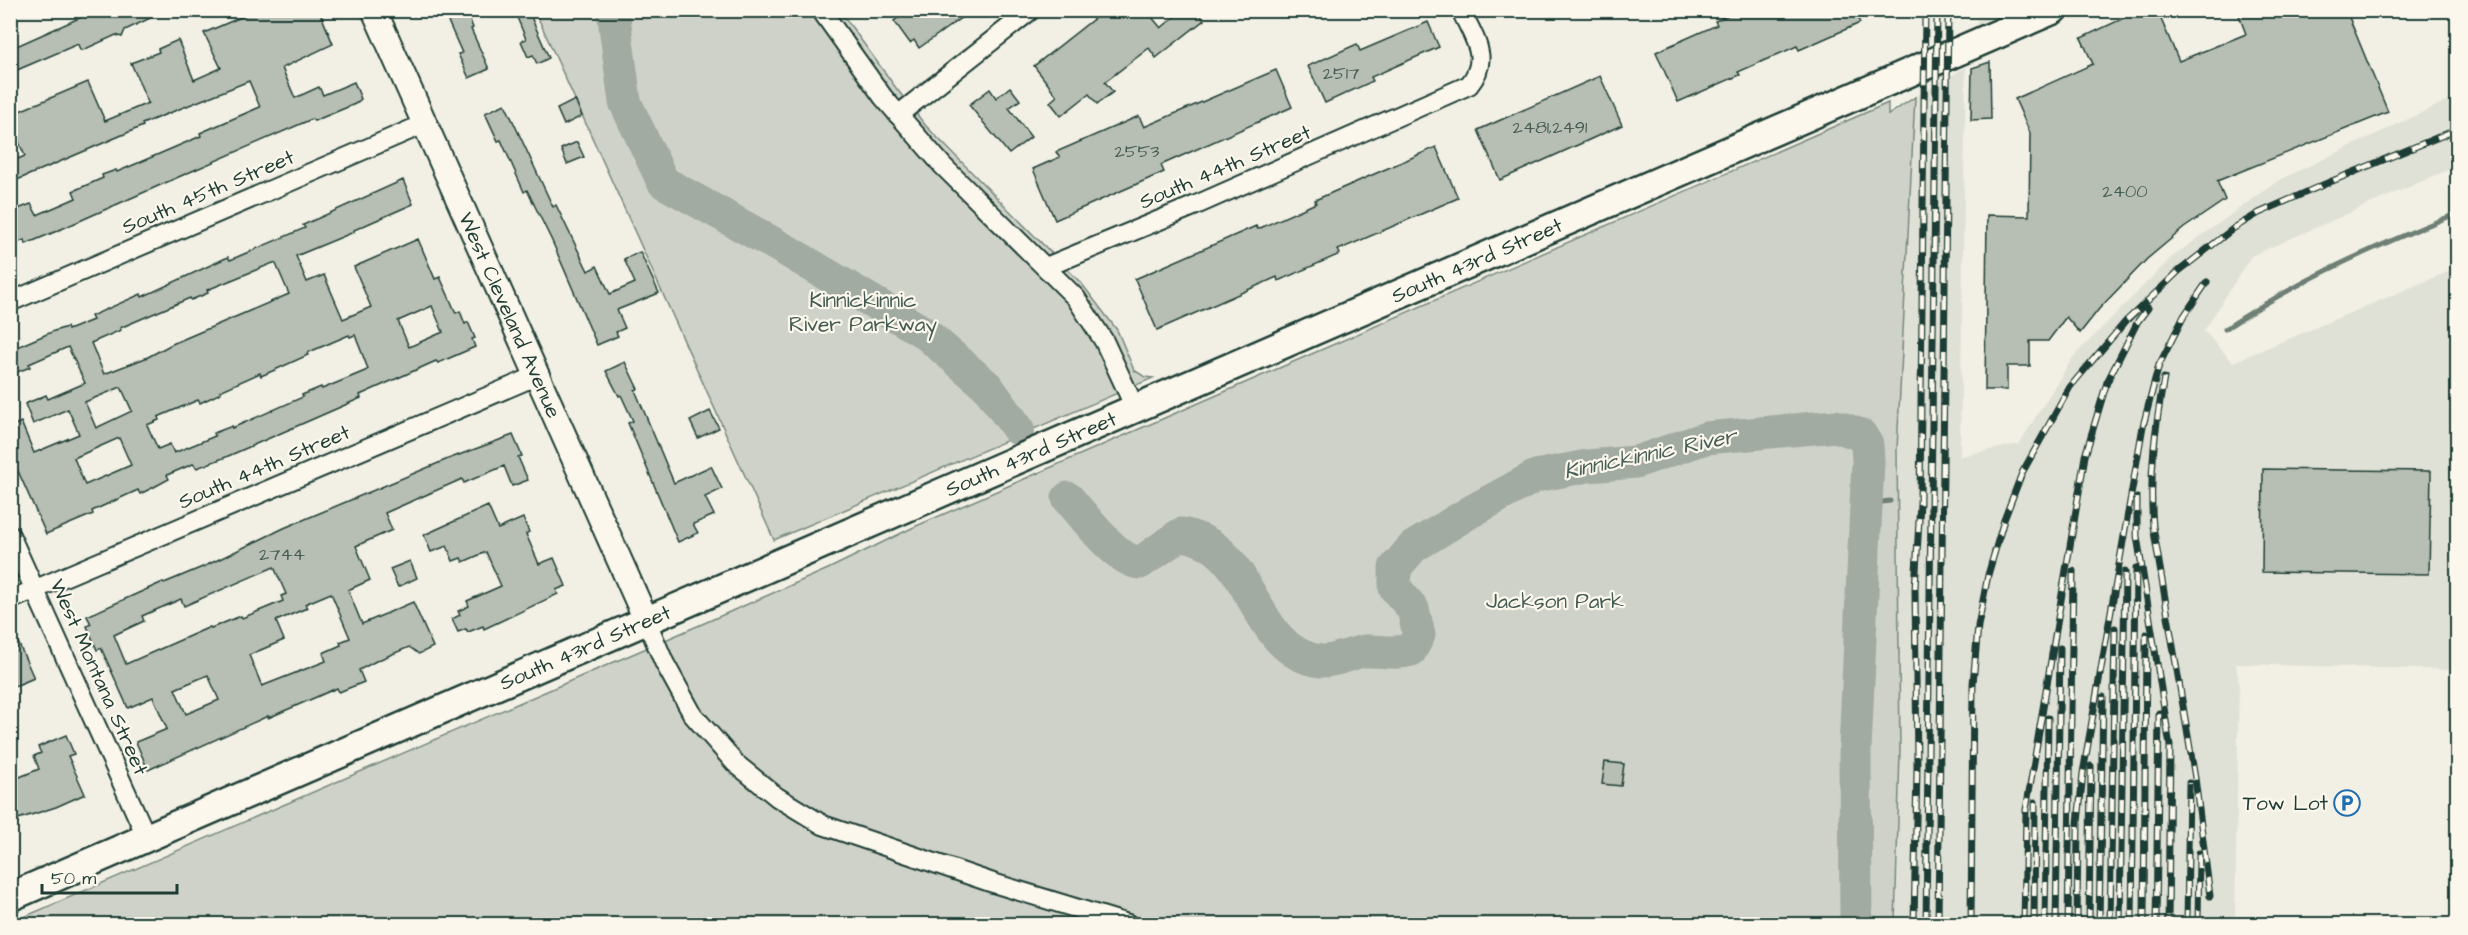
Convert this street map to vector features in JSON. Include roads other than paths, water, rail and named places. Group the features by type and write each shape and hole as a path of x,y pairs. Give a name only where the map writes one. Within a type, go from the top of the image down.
{"main road":[{"name":"South 43rd Street","path":"10,897 2053,10"}],"street":[{"name":"West Cleveland Avenue","path":"374,10 647,622"},
{"path":"821,10 898,115 943,166 1076,298 1104,341 1135,408"},
{"path":"898,115 1031,10"},
{"name":"South 44th Street","path":"1046,267 1196,205 1469,86 1479,73 1480,55 1461,10"},
{"name":"South 45th Street","path":"10,302 424,124"},
{"name":"South 44th Street","path":"10,600 536,376"},
{"name":"West Montana Street","path":"10,535 147,838"},
{"path":"647,622 664,662 693,715 735,763 777,796 823,825 993,883 1128,924"}],"waterway":[{"name":"Kinnickinnic River","path":"613,10 625,102 663,182 789,252 925,333 987,386 1018,429"},
{"path":"2225,329 2309,279 2397,238 2458,213"},
{"name":"Kinnickinnic River","path":"1068,498 1111,547 1131,560 1140,563 1181,534 1213,547 1233,567 1263,616 1287,646 1302,656 1326,661 1365,651 1411,650 1419,635 1413,609 1395,588 1395,568 1413,547 1536,476 1587,466 1636,462 1706,438 1836,426 1861,435 1867,445 1868,461 1855,750 1856,924"},
{"path":"1866,504 1890,501"}],"railway":[{"path":"1914,924 1917,767 1915,589 1920,503 1925,10"},
{"path":"1926,924 1937,10"},
{"path":"1938,924 1948,10"},
{"path":"1971,924 1973,684 1978,626 1988,575 2004,520 2022,473 2070,387 2126,321 2179,271 2234,228 2259,213 2458,129"},
{"path":"2077,924 2078,823 2083,773 2143,426 2159,365 2184,316 2207,282"},
{"path":"2024,924 2026,810 2085,456 2107,382 2138,321 2148,308"},
{"path":"2164,378 2154,452 2153,526 2195,778 2210,896"},
{"path":"2137,498 2137,536 2170,746 2168,924"},
{"path":"2132,924 2136,568"},
{"path":"2068,924 2073,571"},
{"path":"2120,924 2125,572"},
{"path":"2110,924 2115,628"},
{"path":"2144,924 2146,634"},
{"path":"2056,924 2060,648"},
{"path":"2099,924 2103,697"},
{"path":"2156,924 2159,713"},
{"path":"2045,924 2048,718"},
{"path":"2089,924 2091,766"},
{"path":"2187,924 2189,783"},
{"path":"2034,924 2035,802"},
{"path":"2198,924 2199,853"}],"place":[{"name":"Tow Lot","path":"2347,803"}],"park label":[{"name":"Kinnickinnic River Parkway","path":"863,312"},
{"name":"Jackson Park","path":"1555,601"}]}
